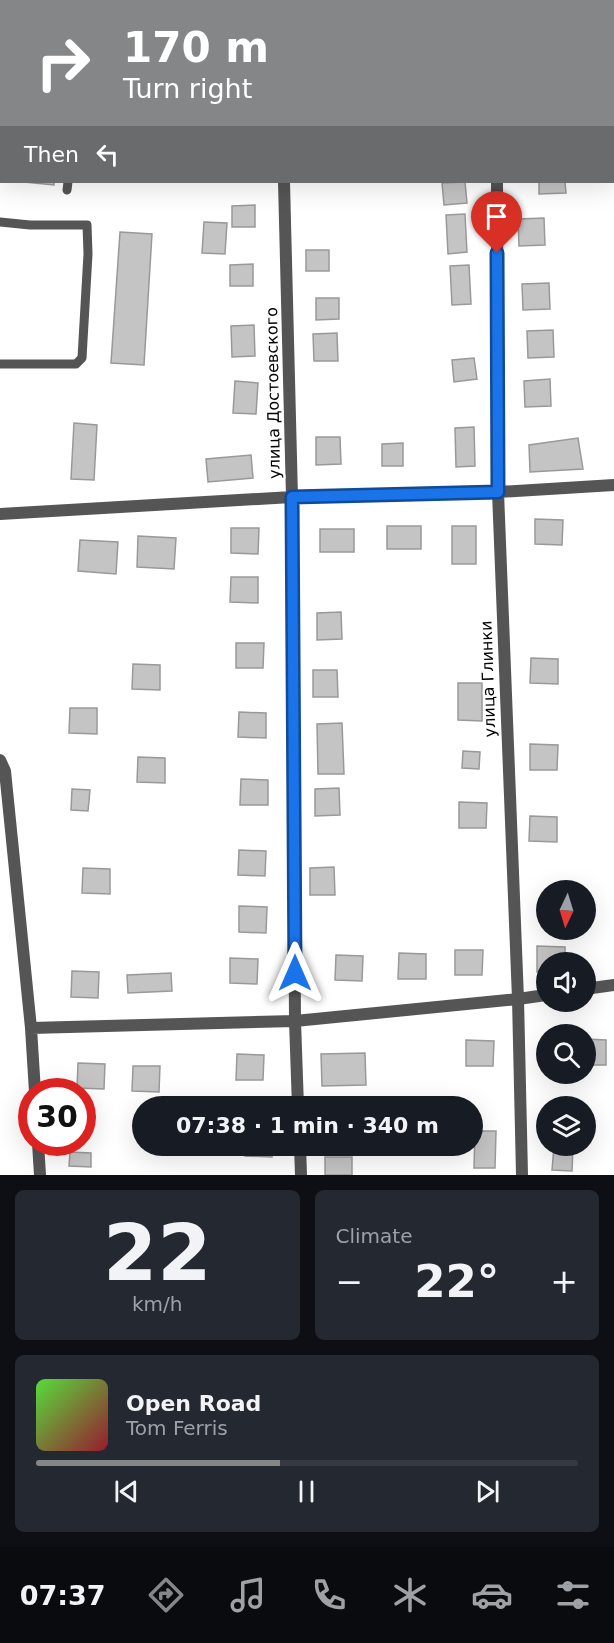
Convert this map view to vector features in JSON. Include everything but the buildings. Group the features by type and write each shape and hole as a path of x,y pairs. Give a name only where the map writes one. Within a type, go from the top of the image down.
{"street":[{"name":"улица Достоевского","path":"284,183 292,497 298,1096"},
{"name":"улица Глинки","path":"497,183 498,492 518,999 522,1175"},
{"path":"0,514 292,497 498,492 614,485"},
{"path":"0,760 5,771 34,1078"},
{"path":"596,987 614,985"},
{"path":"31,1028 296,1021 536,996"},
{"path":"39,1156 40,1175"},
{"path":"300,1156 301,1175"}],"lane":[{"path":"0,222 30,225 87,225 88,254 82,358 76,364 0,364"}],"route":[{"path":"295,973 292,497 498,492 497,253"}]}
